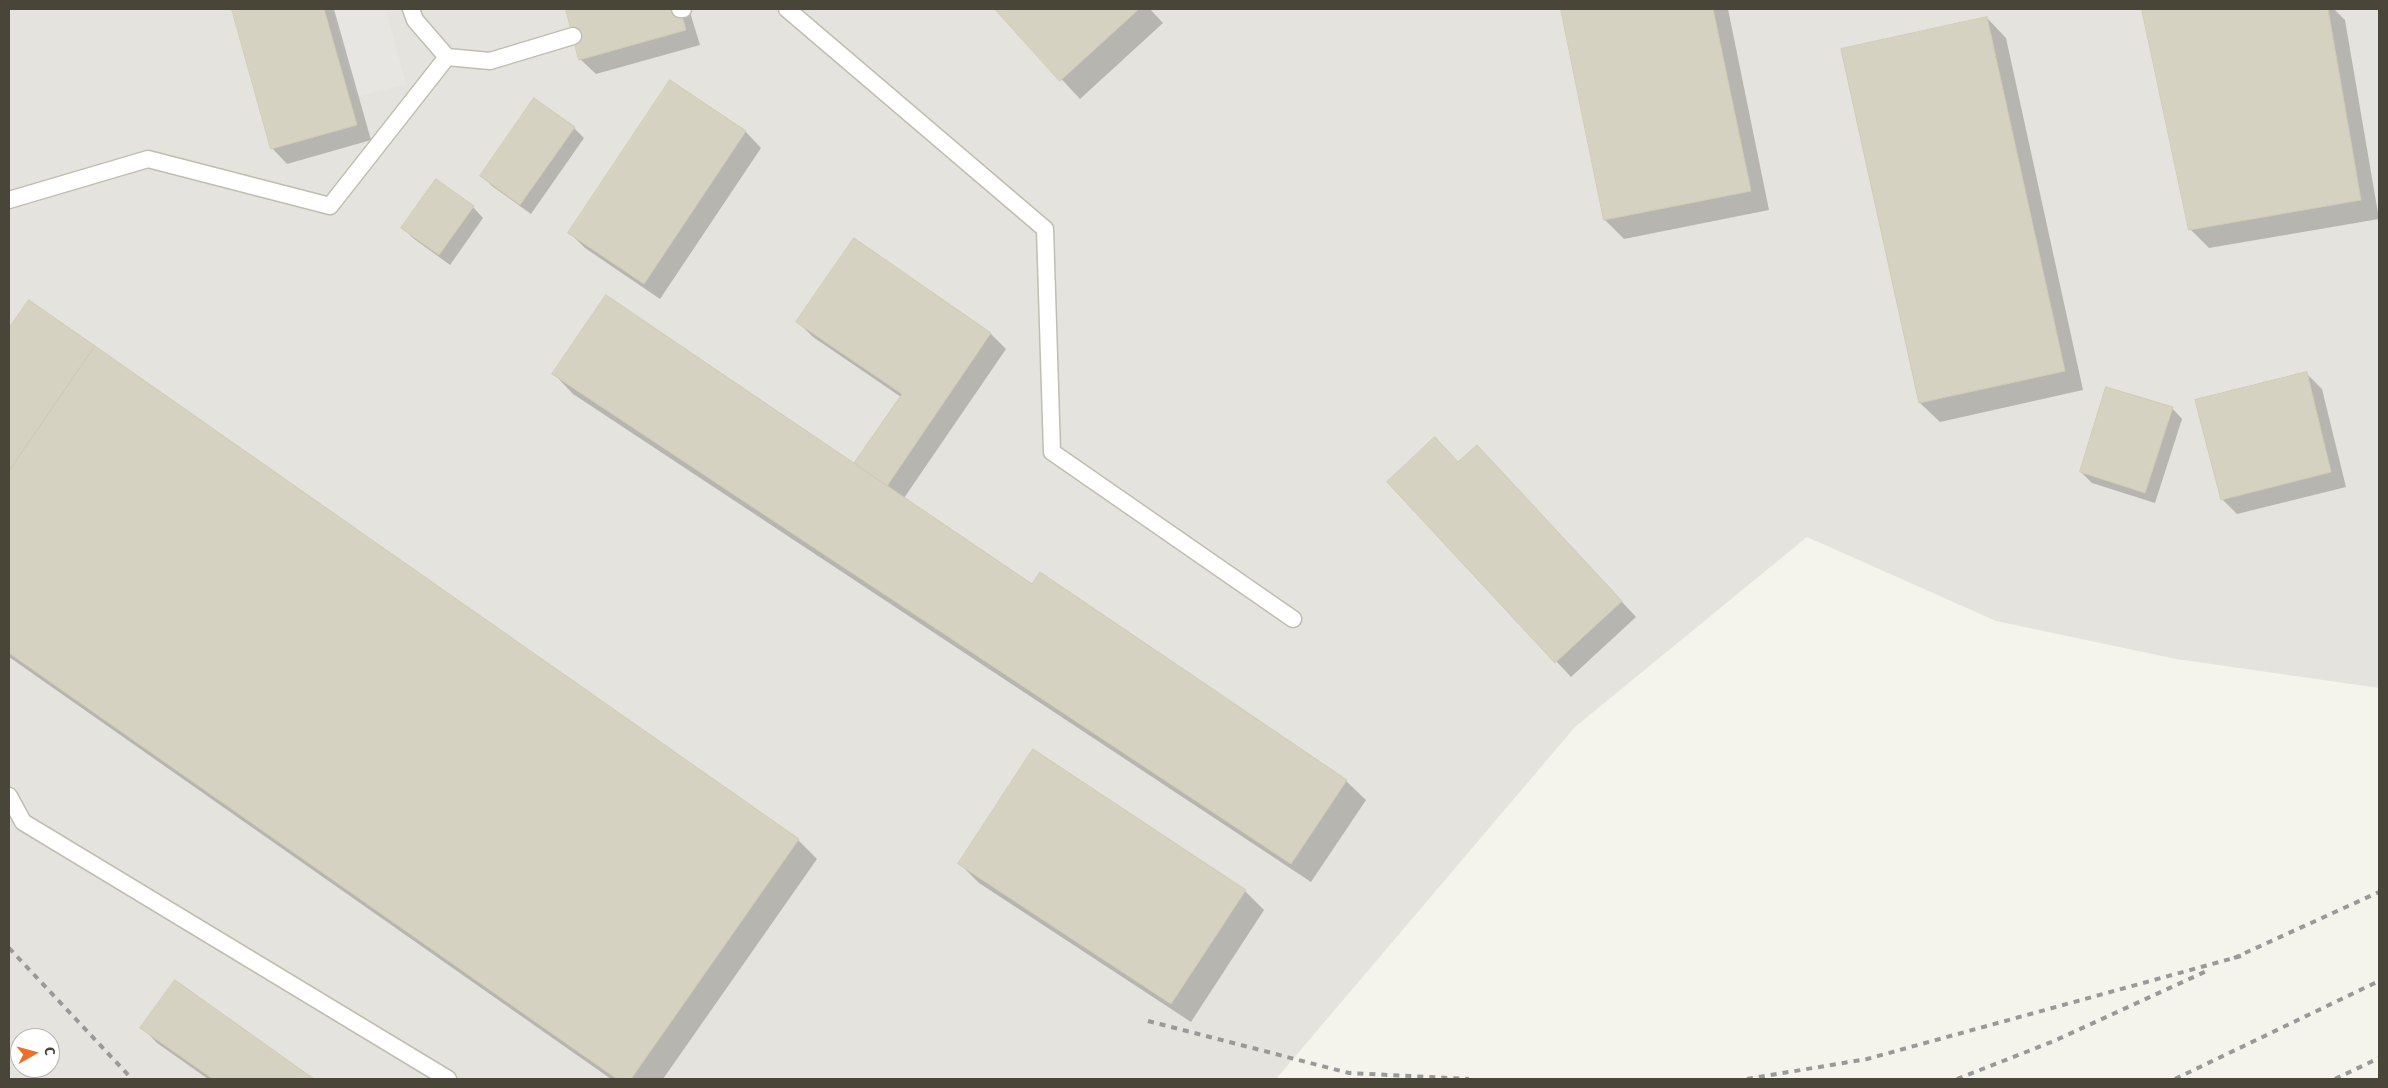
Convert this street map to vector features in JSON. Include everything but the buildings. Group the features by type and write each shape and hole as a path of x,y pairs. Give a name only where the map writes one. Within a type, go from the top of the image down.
{"lane":[{"path":"411,9 415,20 447,57 490,61 573,36"},
{"path":"787,9 1045,229 1052,452 1293,619"},
{"path":"9,200 148,160 330,206 447,57"},
{"path":"9,796 23,822 448,1079"}],"shaded area":[{"path":"9,9 2379,9 2379,688 2176,659 1996,621 1807,537 1575,727 1276,1079 9,1079"},
{"path":"332,9 386,9 406,84 356,97"}],"railway":[{"path":"2234,958 2379,892"},
{"path":"9,948 132,1079"},
{"path":"1747,1079 1867,1059 2241,956"},
{"path":"1957,1079 2054,1041 2209,970"},
{"path":"2175,1079 2379,981"},
{"path":"1148,1021 1349,1073 1469,1079"},
{"path":"2335,1079 2379,1058"}]}
